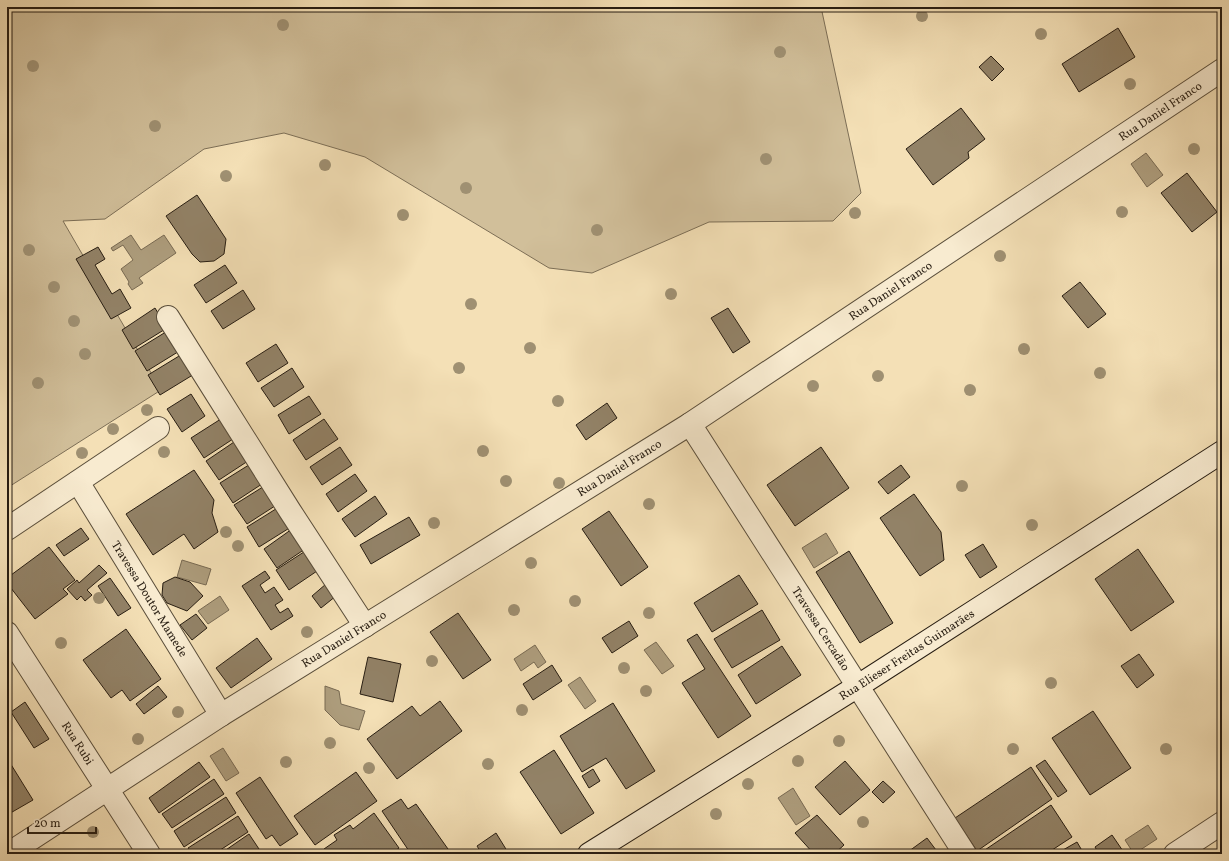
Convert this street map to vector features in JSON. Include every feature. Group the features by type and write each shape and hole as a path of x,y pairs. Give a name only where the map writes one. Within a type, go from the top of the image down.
{"street":[{"name":"Rua Daniel Franco","path":"8,854 221,716 690,424 1222,70"},
{"path":"168,317 290,511 365,626"},
{"name":"Travessa Cercadão","path":"690,424 965,854"},
{"path":"7,529 158,428"},
{"name":"Rua Elieser Freitas Guimarães","path":"589,854 858,686 1222,452"},
{"name":"Travessa Doutor Mamede","path":"78,482 221,716"},
{"name":"Rua Rubi","path":"7,633 149,854"},
{"path":"1175,854 1222,823"}],"shaded area":[{"path":"7,7 821,7 861,193 833,221 709,222 592,273 549,268 365,157 284,133 204,149 105,219 63,221 161,390 7,488"},
{"path":"1146,153 1163,175 1147,187 1131,164"},
{"path":"131,235 141,250 164,235 176,253 139,278 143,283 132,290 121,269 133,260 123,245 113,251 111,248"},
{"path":"826,533 838,553 814,568 802,548"},
{"path":"182,560 211,569 206,585 177,577"},
{"path":"220,596 229,610 208,624 198,611"},
{"path":"656,642 674,666 662,674 644,650"},
{"path":"535,645 546,662 538,668 534,662 521,671 514,659"},
{"path":"580,677 596,701 585,709 568,685"},
{"path":"325,686 339,691 341,704 365,711 359,730 340,725 325,710"},
{"path":"223,748 239,773 226,781 210,756"},
{"path":"793,788 810,816 796,825 778,798"},
{"path":"1148,825 1157,839 1134,854 1125,840"}],"building":[{"path":"1118,28 1135,57 1079,92 1062,64"},
{"path":"991,56 1004,69 992,81 979,67"},
{"path":"961,108 985,139 968,152 969,158 933,185 906,149"},
{"path":"1187,173 1217,212 1192,232 1161,193"},
{"path":"197,195 226,239 224,254 214,261 200,262 192,254 166,216"},
{"path":"98,247 105,259 95,265 112,294 120,289 131,308 111,319 76,259"},
{"path":"225,265 237,283 206,303 194,285"},
{"path":"1080,282 1106,314 1088,328 1062,296"},
{"path":"243,290 255,309 223,329 211,311"},
{"path":"155,308 167,328 133,349 122,330"},
{"path":"728,308 750,342 733,353 711,318"},
{"path":"169,330 181,350 147,371 135,351"},
{"path":"276,344 288,363 258,382 246,363"},
{"path":"184,353 196,373 160,395 148,375"},
{"path":"292,368 304,387 274,407 261,388"},
{"path":"191,394 205,416 182,432 167,409"},
{"path":"309,396 321,414 289,434 278,415"},
{"path":"607,403 617,418 586,440 576,425"},
{"path":"224,417 236,437 204,458 191,438"},
{"path":"324,419 338,439 306,460 293,440"},
{"path":"237,440 251,459 219,480 206,461"},
{"path":"340,447 352,465 322,485 310,467"},
{"path":"821,447 849,488 795,526 767,485"},
{"path":"252,463 265,482 233,503 220,483"},
{"path":"901,465 910,477 888,494 878,482"},
{"path":"194,470 214,500 212,513 218,532 194,549 184,534 153,555 126,514"},
{"path":"355,474 367,491 338,512 326,494"},
{"path":"266,485 278,504 247,524 234,505"},
{"path":"914,494 941,532 944,560 920,576 880,518"},
{"path":"375,496 387,514 355,537 342,519"},
{"path":"279,507 291,527 259,547 247,527"},
{"path":"609,511 648,567 621,586 582,529"},
{"path":"409,517 420,535 371,564 360,545"},
{"path":"81,528 89,539 64,556 56,545"},
{"path":"292,529 305,549 277,568 264,549"},
{"path":"983,544 997,567 980,578 965,555"},
{"path":"49,547 75,580 63,589 68,594 35,619 7,583 7,578"},
{"path":"1138,549 1174,602 1131,631 1095,579"},
{"path":"307,550 320,569 289,590 276,570"},
{"path":"849,551 893,623 860,643 816,572"},
{"path":"99,565 107,573 87,590 92,595 85,601 81,596 77,600 67,589 77,580 79,583"},
{"path":"265,571 270,578 260,585 265,593 274,587 283,600 275,605 280,613 288,608 293,616 271,630 242,586"},
{"path":"739,575 758,604 712,632 694,603"},
{"path":"175,577 190,582 203,596 187,611 167,603 162,595 163,583"},
{"path":"110,578 131,608 118,616 98,586"},
{"path":"326,584 336,596 321,608 312,596"},
{"path":"762,610 780,640 732,668 714,639"},
{"path":"458,613 491,660 463,679 430,632"},
{"path":"196,614 207,628 192,640 180,625"},
{"path":"629,621 638,636 612,653 602,638"},
{"path":"126,629 161,679 130,701 122,690 111,698 83,660"},
{"path":"697,634 751,716 718,738 682,683 705,669 687,640"},
{"path":"257,638 272,659 231,688 216,668"},
{"path":"782,646 801,675 756,704 738,675"},
{"path":"1139,654 1154,675 1137,688 1121,666"},
{"path":"368,657 401,664 393,702 360,694"},
{"path":"552,665 562,681 533,700 523,684"},
{"path":"158,686 167,697 144,714 136,704"},
{"path":"440,701 462,731 397,779 367,739 412,706 420,716"},
{"path":"25,702 49,739 34,748 11,712"},
{"path":"613,703 655,771 626,789 606,758 582,772 560,736"},
{"path":"1093,711 1131,768 1090,795 1052,738"},
{"path":"554,750 594,813 561,834 520,772"},
{"path":"7,758 33,800 7,815"},
{"path":"1045,760 1067,791 1058,797 1036,766"},
{"path":"845,761 870,790 840,815 815,787"},
{"path":"199,762 210,777 159,813 149,798"},
{"path":"1031,767 1052,799 977,851 955,818"},
{"path":"593,769 600,781 589,788 582,776"},
{"path":"356,772 377,801 315,845 294,816"},
{"path":"260,777 298,834 280,846 272,835 266,839 236,793"},
{"path":"214,779 224,794 172,828 162,814"},
{"path":"883,781 895,792 883,803 872,792"},
{"path":"226,797 236,813 184,847 174,831"},
{"path":"401,799 408,809 416,804 448,849 440,854 411,854 382,811"},
{"path":"1051,805 1072,837 1046,854 979,854"},
{"path":"374,813 399,848 391,854 327,854 324,849 337,840 334,835 350,825 353,829"},
{"path":"817,815 844,845 834,854 814,854 795,833"},
{"path":"238,816 248,832 214,854 192,854 188,848"},
{"path":"496,833 509,854 482,854 477,846"},
{"path":"249,834 259,849 252,854 220,854"},
{"path":"1112,835 1125,854 1099,854 1095,847"},
{"path":"927,838 939,854 905,854"},
{"path":"1077,842 1084,854 1056,854"}]}
